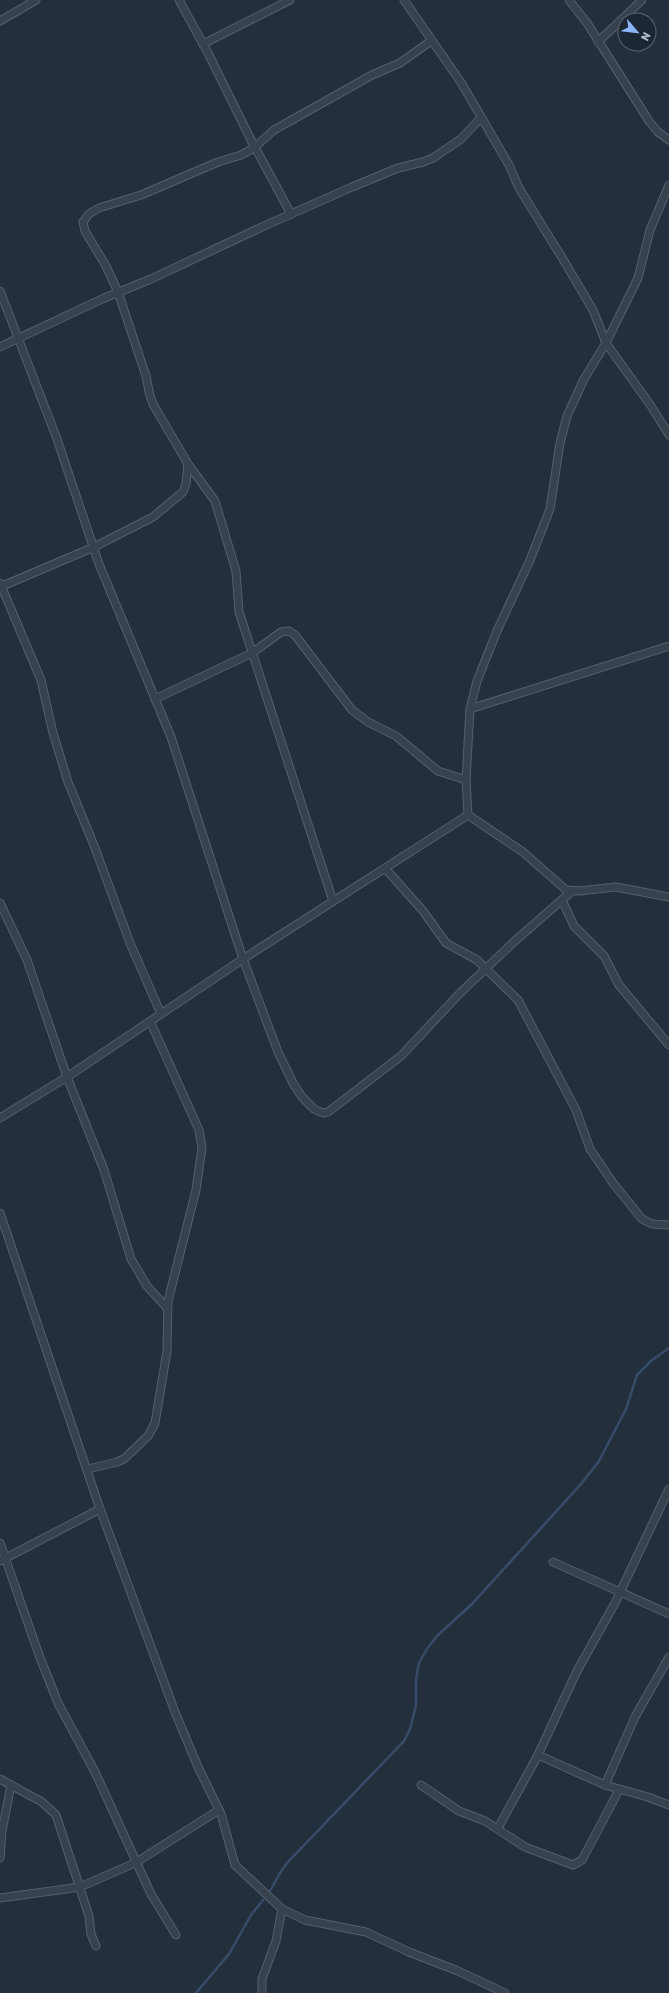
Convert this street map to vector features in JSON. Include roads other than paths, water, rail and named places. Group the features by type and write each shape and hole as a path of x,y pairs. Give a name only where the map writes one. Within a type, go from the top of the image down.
{"street":[{"path":"0,21 36,0"},
{"path":"179,0 203,44 254,148 291,214"},
{"path":"203,44 290,0"},
{"path":"404,0 462,84 509,165 519,188 593,310 606,343 651,406 669,435"},
{"path":"570,0 649,121 658,132 669,140"},
{"path":"598,42 642,0"},
{"path":"333,901 239,612 236,571 215,501 188,464 150,396 146,376 118,292 106,266 84,231 83,222 86,217 99,208 141,195 204,170 218,162 234,159 254,148 274,130 372,75 400,63 431,41"},
{"path":"0,348 118,292 291,214 398,168 433,158 461,139 481,118"},
{"path":"468,815 466,780 470,709 477,681 494,637 544,528 550,509 560,443 567,416 584,379 606,343 638,278 650,230 669,185"},
{"path":"0,291 57,439 113,600 179,760 243,959 278,1052 293,1083 300,1094 314,1109 323,1113 336,1108 401,1056 460,993 572,891"},
{"path":"162,1014 130,943 95,848 68,782 53,733 42,680 0,585 94,547 149,520 179,496 185,488 188,464"},
{"path":"155,699 252,653 281,632 286,631 292,633 352,710 360,717 396,736 438,771 466,780"},
{"path":"470,709 669,646"},
{"path":"0,1118 67,1077 243,959 468,815"},
{"path":"468,815 523,852 566,890 572,891 616,887 669,897"},
{"path":"385,868 423,911 446,943 454,949 474,957 518,1000 576,1110 586,1143 612,1183 642,1219 652,1224 669,1225"},
{"path":"562,900 574,926 604,956 619,985 669,1045"},
{"path":"0,903 27,960 67,1077 104,1170 131,1260 147,1286 167,1308"},
{"path":"88,1469 121,1461 145,1439 152,1430 158,1413 169,1329 167,1308 193,1204 202,1142 199,1130 150,1021"},
{"path":"0,1213 88,1469 100,1509 178,1718 198,1767 219,1810 235,1865 282,1909 305,1920 366,1932 409,1952 458,1971 505,1993"},
{"path":"498,1828 538,1755 576,1671 620,1593 669,1489"},
{"path":"3,1560 100,1509"},
{"path":"0,1543 3,1560 58,1703 105,1792 151,1894 176,1935"},
{"path":"553,1562 669,1614"},
{"path":"605,1784 635,1717 669,1657"},
{"path":"538,1755 619,1790 648,1797 669,1805"},
{"path":"0,1779 42,1802 52,1810 59,1823 80,1887 90,1920 92,1938 96,1946"},
{"path":"0,1858 2,1831 12,1785"},
{"path":"421,1785 459,1811 486,1821 498,1828 518,1844 573,1865 576,1865 582,1860 619,1790"},
{"path":"0,1898 80,1887 136,1863 219,1810"},
{"path":"262,1993 262,1979 276,1941 282,1909"}],"waterway":[{"path":"270,1891 287,1863 404,1741 410,1729 416,1705 416,1679 419,1663 427,1649 437,1636 472,1604 581,1484 599,1461 626,1409 637,1375 651,1361 669,1348"},
{"path":"196,1993 229,1954 251,1915 263,1900"}]}
